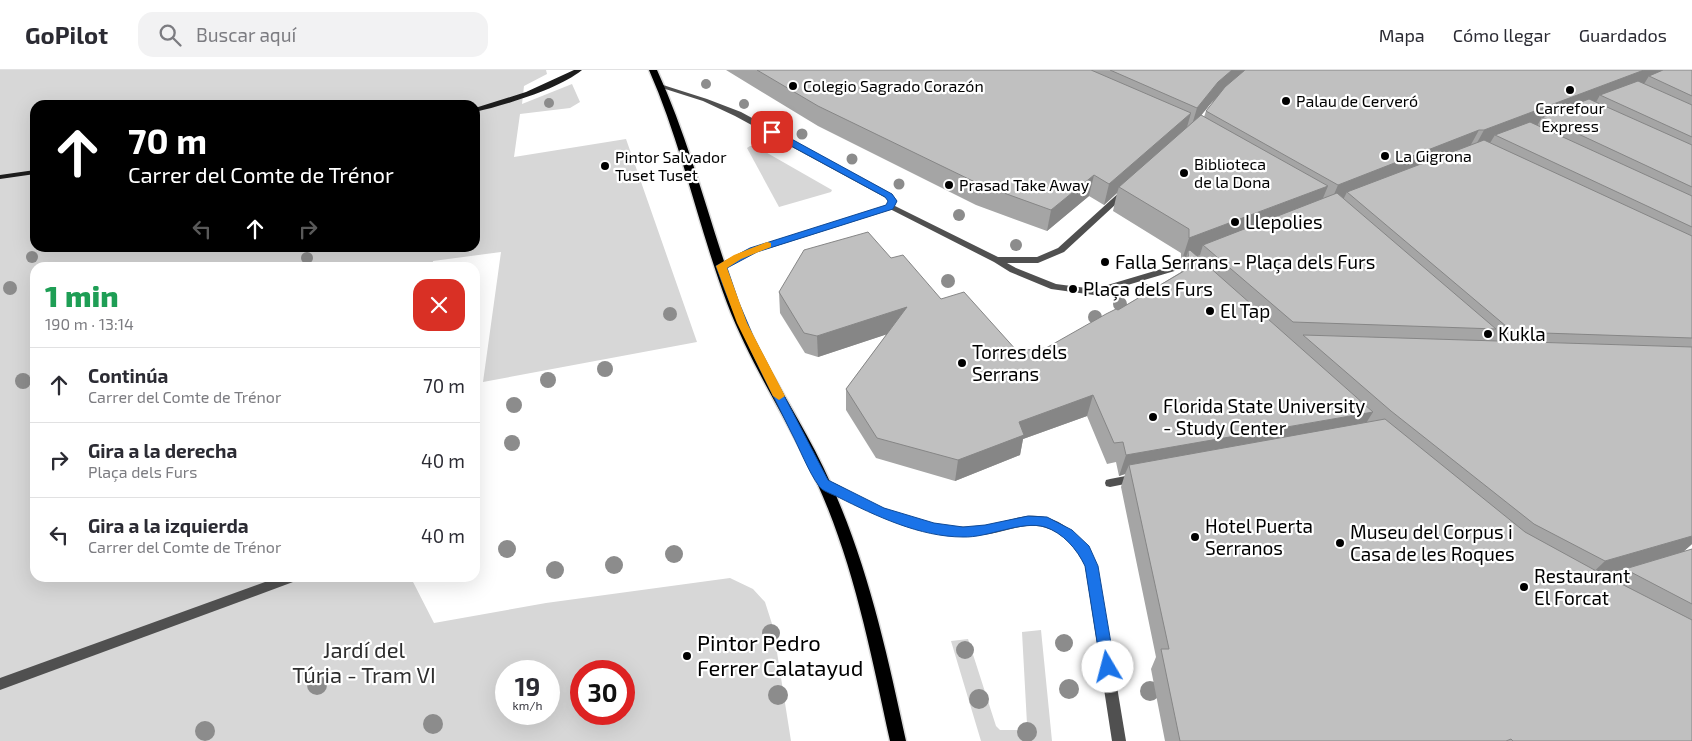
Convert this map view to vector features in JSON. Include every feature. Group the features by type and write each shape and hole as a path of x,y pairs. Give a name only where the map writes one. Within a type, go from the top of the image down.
{"main road":[{"path":"480,109 523,96 580,70"},
{"path":"654,70 668,103 721,266 742,323 824,484 849,548 871,618 898,741"},
{"path":"0,177 30,173"}],"street":[{"path":"661,86 705,100 738,114 888,196 893,201 890,207"},
{"path":"997,260 1038,260 1061,250 1136,183"},
{"path":"721,266 754,250 890,207 997,260 1013,270 1054,288 1094,292 1189,269 1208,257"},
{"path":"1110,483 1148,476"},
{"path":"824,484 881,512 934,528 963,532 992,529 1028,521 1047,522 1068,533 1084,550 1091,566 1119,741"},
{"path":"0,684 278,582"}],"green space":[{"name":"Jardí del Túria - Tram VI","path":"0,70 546,70 547,74 524,86 522,104 572,84 580,102 570,108 520,114 514,157 626,139 697,342 483,382 501,252 433,262 30,262 30,582 413,582 434,623 546,603 730,578 753,589 765,602 773,627 791,741 0,741"},
{"path":"755,146 832,190 831,192 779,207 747,148"},
{"path":"1041,630 1052,741 981,741 951,641 968,639 996,726 1000,730 1021,730 1027,724 1022,632"}],"building":[{"path":"757,70 1091,70 1191,113 1109,184 1094,175 1051,210 979,184 818,106"},
{"path":"1110,70 1232,70 1218,82 1197,108"},
{"path":"1245,70 1644,70 1484,130 1479,130 1338,185 1206,111 1225,87"},
{"path":"1663,70 1692,70 1692,96 1649,76"},
{"path":"1638,81 1692,105 1692,137 1600,95"},
{"path":"1589,99 1692,145 1692,187 1542,117"},
{"path":"1201,115 1328,186 1189,238 1189,229 1119,187"},
{"path":"1530,122 1692,196 1692,227 1495,135"},
{"path":"1484,140 1692,236 1692,338 1513,332 1347,192"},
{"path":"1337,193 1496,329 1293,322 1203,245"},
{"path":"868,232 891,258 903,255 941,299 964,292 1017,351 1046,348 1106,314 1116,309 1118,310 1189,268 1188,251 1190,250 1373,412 1126,455 1123,442 1114,443 1093,395 1019,422 1024,435 958,460 877,438 846,389 907,307 817,336 804,333 779,292 804,250"},
{"path":"1303,335 1692,347 1692,536 1605,561 1534,524 1391,411"},
{"path":"1385,419 1525,532 1692,620 1692,741 1513,741 1511,739 1506,741 1180,741 1161,649 1169,649 1129,465"},
{"path":"1692,549 1692,604 1625,569"}],"slow traffic":[{"path":"767,245 721,266 754,350 779,396"}],"place":[{"name":"Colegio Sagrado Corazón","path":"793,86"},
{"name":"Carrefour Express","path":"1570,90"},
{"name":"Palau de Cerveró","path":"1286,101"},
{"name":"La Gigrona","path":"1385,156"},
{"name":"Pintor Salvador Tuset Tuset","path":"605,166"},
{"name":"Biblioteca de la Dona","path":"1184,173"},
{"name":"Prasad Take Away","path":"949,185"},
{"name":"Llepolies","path":"1235,222"},
{"name":"Falla Serrans - Plaça dels Furs","path":"1105,262"},
{"name":"Plaça dels Furs","path":"1073,289"},
{"name":"El Tap","path":"1210,311"},
{"name":"Kukla","path":"1488,334"},
{"name":"Torres dels Serrans","path":"962,363"},
{"name":"Florida State University - Study Center","path":"1153,417"},
{"name":"Hotel Puerta Serranos","path":"1195,537"},
{"name":"Museu del Corpus i Casa de les Roques","path":"1340,543"},
{"name":"Restaurant El Forcat","path":"1524,587"},
{"name":"Pintor Pedro Ferrer Calatayud","path":"687,656"}],"route":[{"path":"772,132 888,196 893,201 890,207 754,250 721,266 754,350 824,484 881,512 934,528 963,532 985,530 1028,521 1047,522 1068,533 1084,550 1091,566 1108,667"}]}
